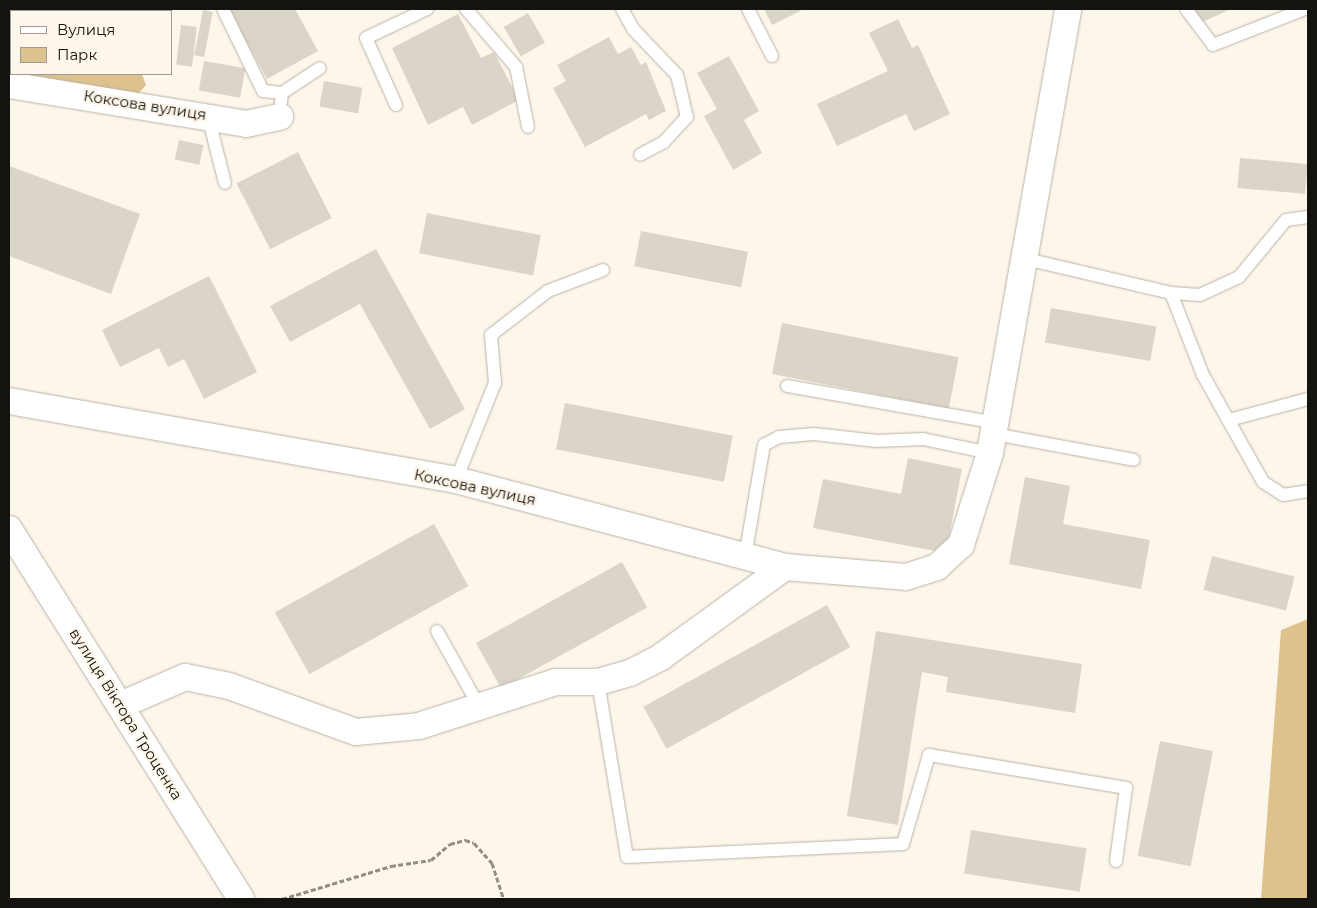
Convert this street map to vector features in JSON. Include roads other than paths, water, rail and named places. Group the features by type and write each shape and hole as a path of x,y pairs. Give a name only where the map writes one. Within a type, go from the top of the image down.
{"street":[{"path":"993,437 1026,259 1068,9"},
{"name":"Коксова вулиця","path":"9,85 207,114 246,124 281,105"},
{"name":"Коксова вулиця","path":"9,401 456,480 786,567 906,577 937,567 960,545 993,437"},
{"name":"вулиця Віктора Троценка","path":"9,529 241,899"},
{"path":"121,705 185,677 229,686 356,732 419,726 480,708 556,682 598,682 630,673 661,657 786,567"}],"lane":[{"path":"223,9 263,91 281,105 320,68"},
{"path":"396,104 366,38 427,9"},
{"path":"466,9 516,67 528,127"},
{"path":"622,9 633,29 677,75 688,117 664,142 640,155"},
{"path":"748,9 772,56"},
{"path":"1186,9 1213,46 1305,9"},
{"path":"207,114 224,183"},
{"path":"1026,259 1171,293 1200,295 1239,277 1286,220 1308,217"},
{"path":"456,480 495,383 491,334 548,291 603,270"},
{"path":"1171,293 1203,375 1263,482 1283,495 1308,491"},
{"path":"787,386 993,437 1134,460"},
{"path":"1229,420 1308,399"},
{"path":"745,557 764,446 779,437 814,434 876,440 993,437"},
{"path":"437,631 480,708"},
{"path":"598,682 627,857 903,844 929,755 1126,788 1116,861"}]}
